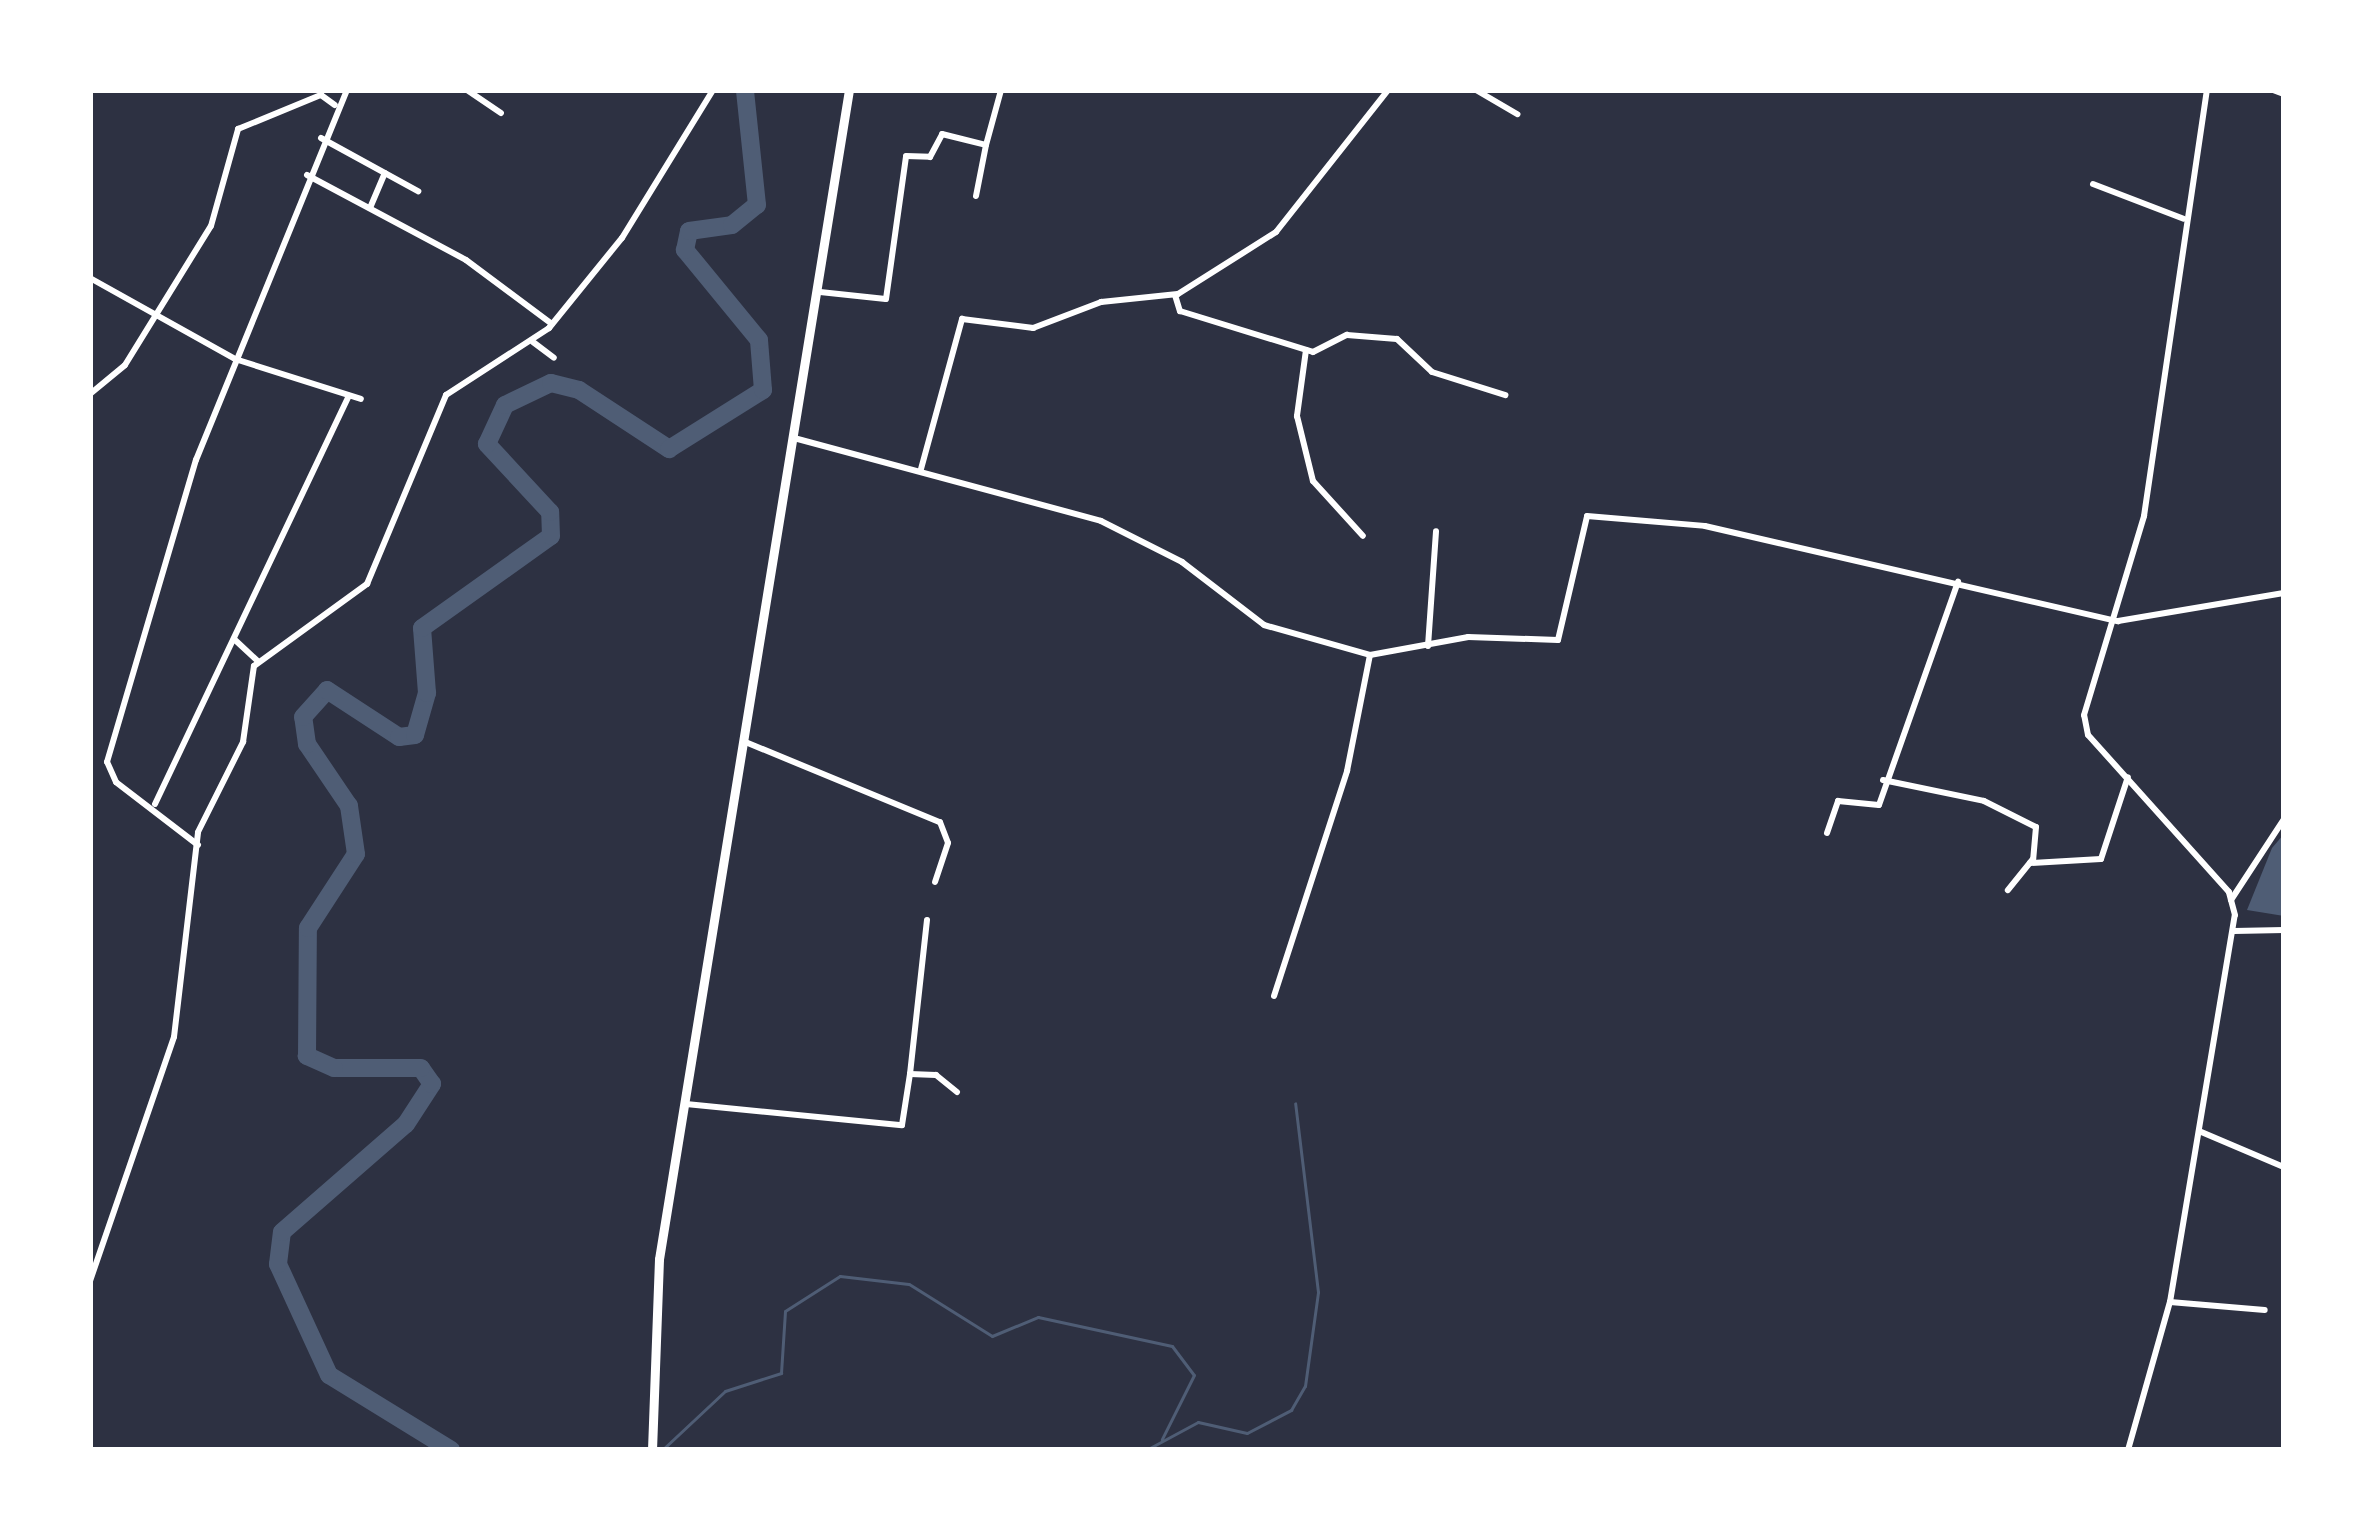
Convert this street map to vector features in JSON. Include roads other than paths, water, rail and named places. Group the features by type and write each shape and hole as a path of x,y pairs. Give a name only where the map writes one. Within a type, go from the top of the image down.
{"highway":[{"path":"652,1450 648,1364 849,90"}],"street":[{"path":"195,842 155,804 116,782 107,762 235,359 321,138 347,90"},
{"path":"467,90 501,113"},
{"path":"90,1281 174,1037 195,842 243,742 256,659 368,584 434,447 443,399 468,372 532,341 552,324 622,238 713,90"},
{"path":"976,196 1001,90"},
{"path":"921,469 962,319 1034,328 1101,302 1174,296 1276,232 1388,90"},
{"path":"1476,90 1517,114"},
{"path":"2128,1450 2170,1302 2234,931 2231,900 2084,723 2118,621 2162,419 2184,219 2207,90"},
{"path":"2273,90 2284,94"},
{"path":"90,394 120,372 218,212 238,130 325,96 335,105"},
{"path":"820,292 885,301 907,154 931,156 942,134 986,145"},
{"path":"321,138 418,191"},
{"path":"370,208 385,173"},
{"path":"307,176 370,208 552,324"},
{"path":"2093,184 2184,219"},
{"path":"90,278 161,310 235,359 361,399"},
{"path":"1174,296 1180,311 1306,350 1347,335 1397,339 1432,372 1505,395"},
{"path":"532,341 554,358"},
{"path":"1306,350 1298,416 1313,481 1363,536"},
{"path":"155,804 350,396"},
{"path":"794,437 1101,521 1182,562 1264,625 1370,655 1564,636 1587,516 1687,523 2118,621 2284,592"},
{"path":"1428,646 1436,531"},
{"path":"1827,833 1835,803 1877,807 1958,582"},
{"path":"233,638 256,659"},
{"path":"1274,997 1342,792 1370,655"},
{"path":"743,741 916,811 946,828 935,882"},
{"path":"2030,863 2101,860 2128,777"},
{"path":"1883,780 2032,824 2030,863 2008,890"},
{"path":"2231,900 2284,819"},
{"path":"686,1104 902,1125 927,920"},
{"path":"2234,931 2284,929"},
{"path":"910,1074 937,1075 957,1092"},
{"path":"2199,1131 2284,1167"},
{"path":"2170,1302 2266,1310"}],"water":[{"path":"2284,834 2284,916 2247,910 2272,848"}],"waterway":[{"path":"451,1450 329,1375 278,1264 282,1232 406,1124 432,1084 421,1068 334,1068 307,1056 308,928 356,854 349,806 307,744 303,717 327,690 399,737 415,735 427,693 422,628 551,536 550,512 487,444 505,405 551,383 579,390 669,449 763,390 759,340 685,250 689,231 732,225 757,205 745,90"},
{"path":"1146,1450 1198,1422 1247,1433 1291,1410 1305,1386 1318,1292 1295,1103"},
{"path":"662,1450 725,1391 781,1373 785,1311 840,1276 909,1284 992,1336 1038,1317 1172,1346 1194,1375 1162,1439"},
{"path":"493,1450 521,1450"}]}
